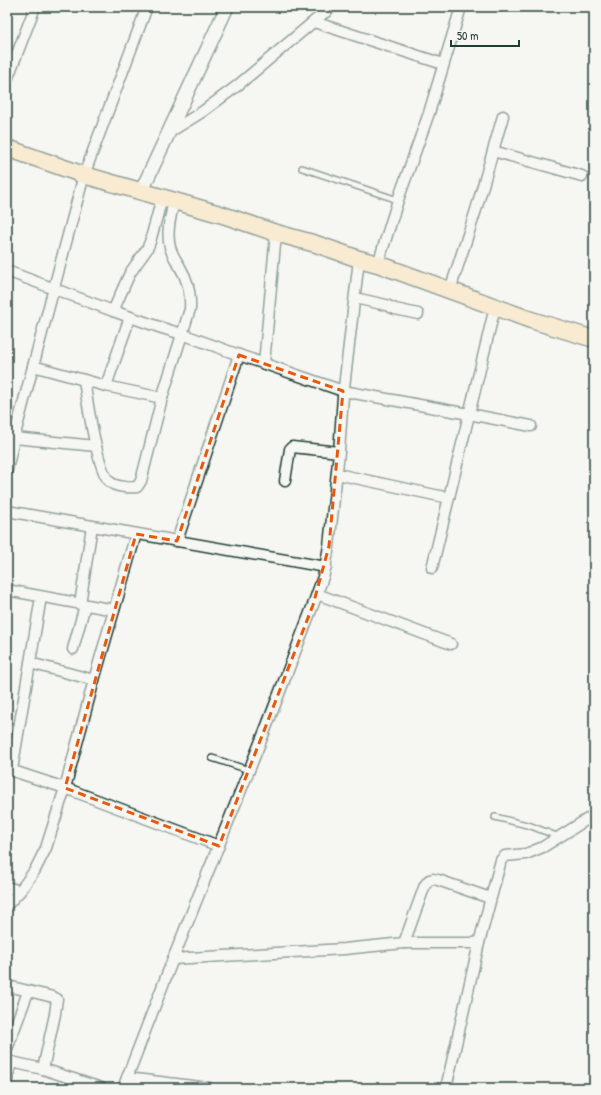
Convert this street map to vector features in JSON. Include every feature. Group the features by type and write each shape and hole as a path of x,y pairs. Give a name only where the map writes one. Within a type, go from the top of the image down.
{"main road":[{"path":"7,148 84,175 223,215 378,264 538,322 594,338"}],"street":[{"path":"7,80 35,7"},
{"path":"7,470 14,438 84,175 147,7"},
{"path":"141,192 227,7"},
{"path":"315,7 328,9"},
{"path":"378,264 398,200 429,113 461,7"},
{"path":"168,134 202,112 237,86 328,9"},
{"path":"314,22 443,64"},
{"path":"450,290 466,242 503,116"},
{"path":"493,151 582,176"},
{"path":"113,311 130,274 147,249 168,199"},
{"path":"84,380 96,446 102,469 109,481 117,486 137,487 141,481 162,398 190,308 189,286 186,276 170,247 168,199"},
{"path":"264,364 276,233"},
{"path":"123,1088 249,770 326,567 337,474 343,391 359,259"},
{"path":"7,271 113,311 343,391 531,426"},
{"path":"355,298 418,314"},
{"path":"432,568 495,307"},
{"path":"106,386 130,317"},
{"path":"177,541 239,355"},
{"path":"33,366 106,386 162,398"},
{"path":"14,438 96,446"},
{"path":"284,481 290,449 292,447 339,452"},
{"path":"337,474 449,498"},
{"path":"7,511 326,567"},
{"path":"73,649 82,604 92,526"},
{"path":"7,913 9,903 20,891 35,870 46,848 65,788 136,534"},
{"path":"7,590 114,610"},
{"path":"317,594 451,644"},
{"path":"40,597 30,663 9,769 65,788 219,846"},
{"path":"30,663 94,680"},
{"path":"446,1088 490,898 498,866 502,858 508,855 533,852 594,815"},
{"path":"404,943 425,885 429,880 438,880 490,898"},
{"path":"7,886 20,891"},
{"path":"173,959 344,949 404,943 479,944"},
{"path":"12,988 56,998 57,1000 42,1069"},
{"path":"7,1049 28,992"},
{"path":"7,1080 9,1061 42,1069 101,1088"},
{"path":"126,1078 209,1088"}],"lane":[{"path":"302,168 398,200"},
{"path":"212,758 249,770"},
{"path":"495,817 531,826 559,837"}],"highlighted area":[{"path":"239,355 343,391 329,546 313,605 219,846 65,788 136,534 177,541"}]}
